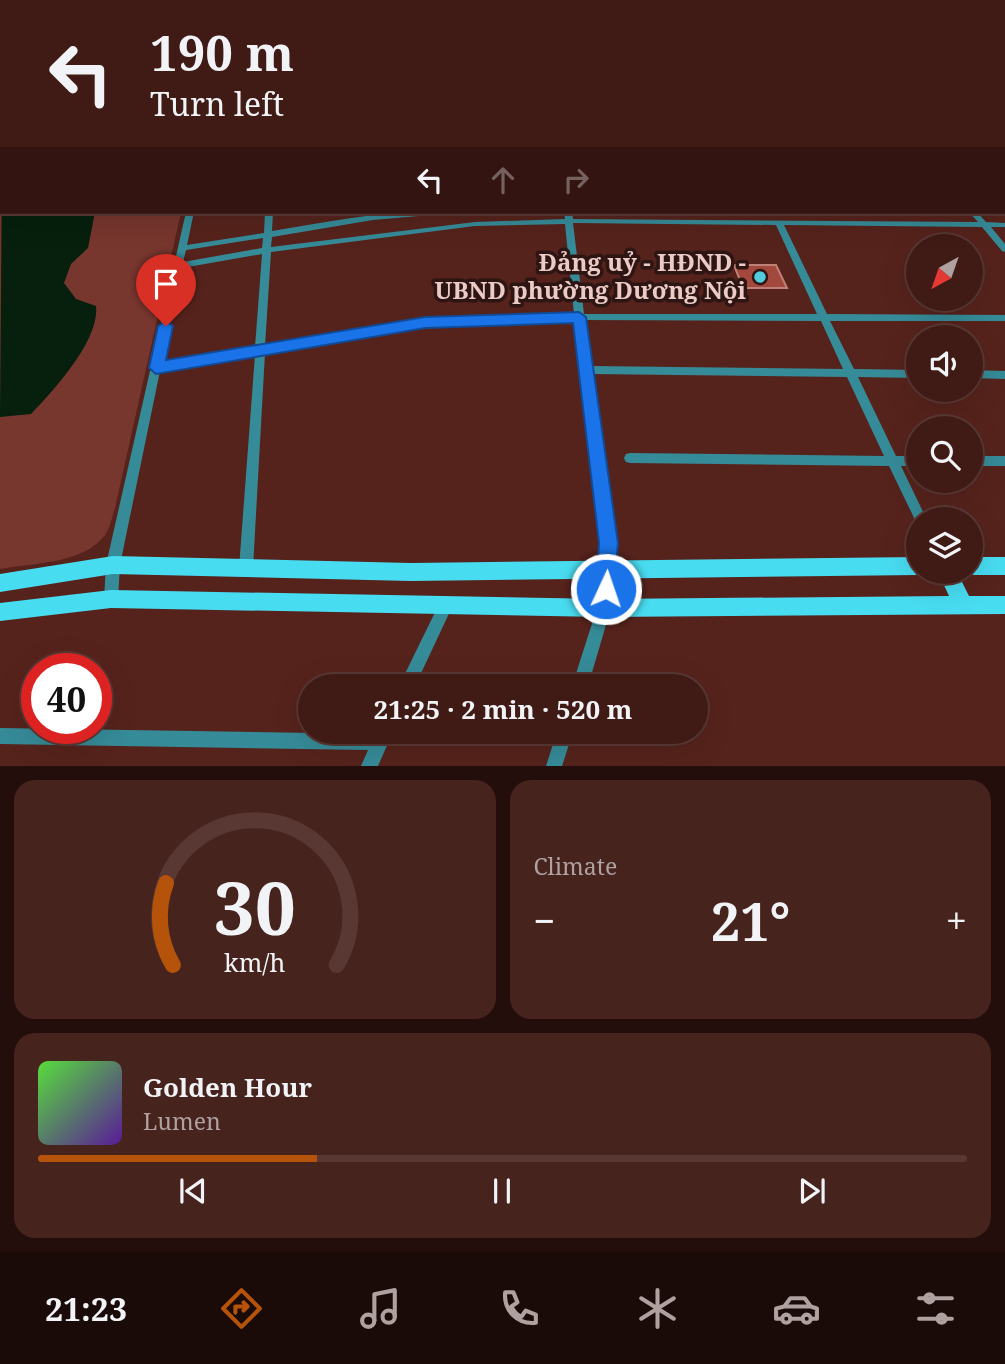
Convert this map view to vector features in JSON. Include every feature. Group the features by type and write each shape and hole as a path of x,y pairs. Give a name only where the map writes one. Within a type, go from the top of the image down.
{"main road":[{"path":"0,583 113,565 411,572 906,566"},
{"path":"983,566 1005,566"},
{"path":"953,584 963,604"},
{"path":"0,612 111,599 604,608 1005,605"}],"street":[{"path":"111,599 113,565 190,214"},
{"path":"246,568 270,214"},
{"path":"183,248 268,233 419,214"},
{"path":"974,214 1005,249"},
{"path":"179,266 267,250 475,224 569,217 779,224 1005,225"},
{"path":"569,217 585,370 608,543 604,608 584,674"},
{"path":"779,224 848,373 915,507"},
{"path":"156,368 425,322 579,317 1005,318"},
{"path":"585,370 906,374"},
{"path":"983,374 1005,375"},
{"path":"630,458 906,461"},
{"path":"983,461 1005,461"},
{"path":"413,674 446,605"},
{"path":"0,736 298,737"},
{"path":"369,765 379,744"},
{"path":"554,765 561,744"}],"shaded area":[{"path":"0,214 181,214 115,508 107,532 96,545 71,557 0,569"},
{"path":"2,214 95,214 88,248 71,264 64,283 76,299 96,306 91,334 73,364 31,414 0,417"}],"building":[{"name":"Đảng uỷ - HĐND - UBND phường Dương Nội","path":"734,265 776,265 787,288 743,288"}],"place":[{"name":"Đảng uỷ - HĐND - UBND phường Dương Nội","path":"760,277"}],"route":[{"path":"166,326 156,368 425,322 579,317 608,543 606,589"}]}
